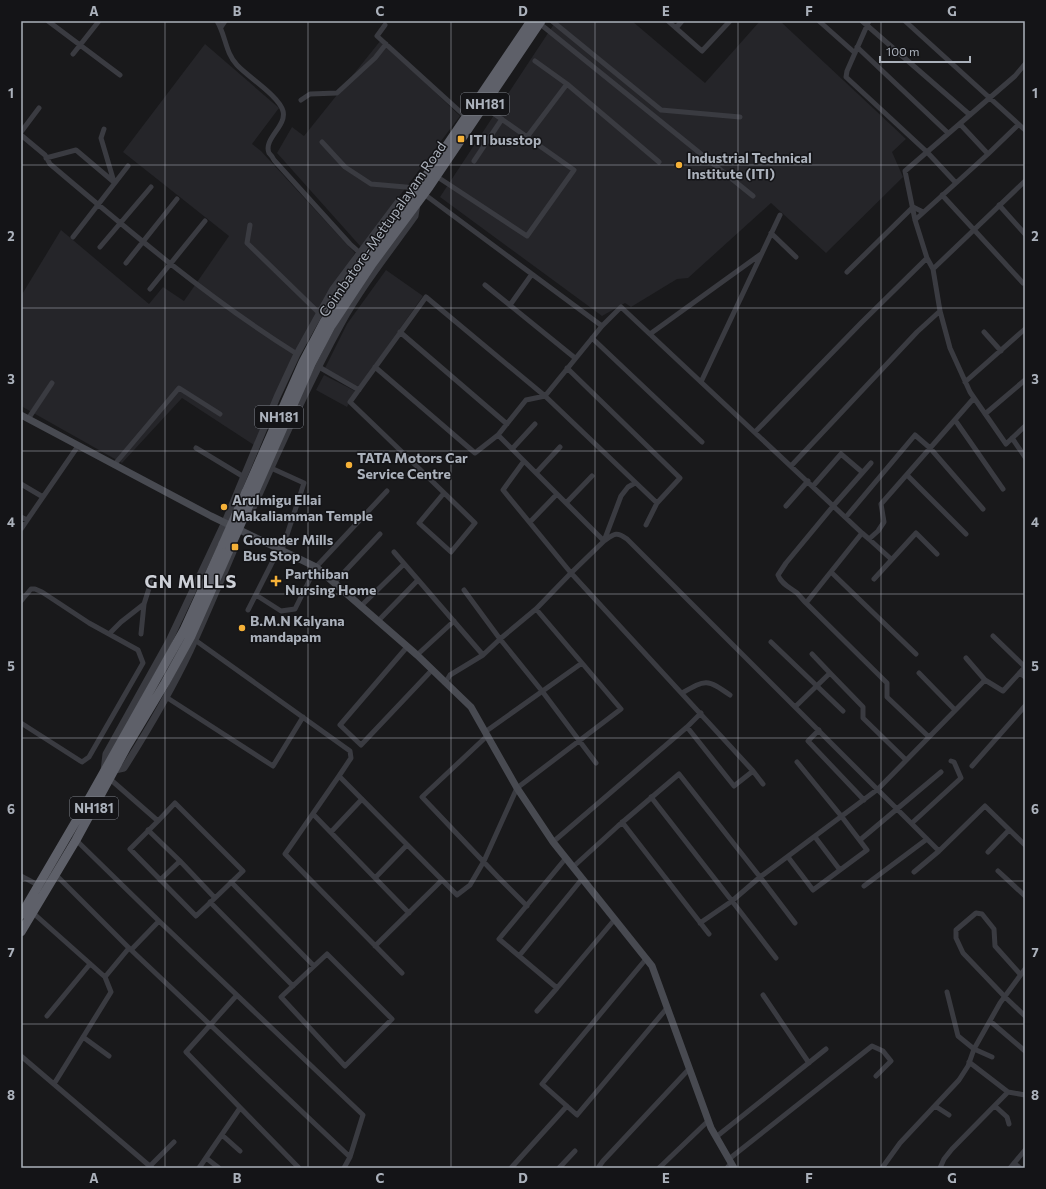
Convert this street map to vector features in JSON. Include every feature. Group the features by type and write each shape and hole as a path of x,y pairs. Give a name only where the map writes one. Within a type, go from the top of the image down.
{"highway":[{"name":"Coimbatore-Mettupalayam Road","path":"421,191 436,176 537,22"},
{"name":"NH181","path":"21,932 76,840 156,679 184,630 276,423 340,296 366,259 421,191 466,117 537,22"},
{"name":"NH181","path":"21,914 107,776 115,770 126,748 191,636 267,467 310,364 316,344"}],"main road":[{"path":"21,415 224,522 316,567 417,655 471,707 517,788 553,842 652,966 708,1121 730,1165"}],"street":[{"path":"48,21 120,75"},
{"path":"73,54 99,21"},
{"path":"217,21 221,27 228,52 237,65 274,98 283,110 283,120 270,142 268,151 274,160 350,244 360,253"},
{"path":"221,27 225,21"},
{"path":"552,21 661,110 740,117"},
{"path":"668,21 702,51 730,21"},
{"path":"676,28 682,21"},
{"path":"819,21 856,50 948,133"},
{"path":"862,21 868,23 970,115"},
{"path":"904,21 1025,130"},
{"path":"537,22 753,196"},
{"path":"868,23 846,77 927,152 956,183"},
{"path":"385,25 378,36 466,117"},
{"path":"301,100 310,94 337,93 375,58 386,44"},
{"path":"535,61 567,84 659,162"},
{"path":"1025,64 1015,76 905,172 915,220 928,261 933,268 940,311 950,348 965,382 974,398 1006,444 1025,426"},
{"path":"527,137 567,84"},
{"path":"436,176 527,236 574,170 483,106"},
{"path":"39,108 21,133 50,164 171,263 262,332 297,354"},
{"path":"474,161 502,119"},
{"path":"960,124 988,154"},
{"path":"915,220 1018,125"},
{"path":"104,129 101,138 115,183"},
{"path":"322,142 345,167 371,184 421,191 602,326"},
{"path":"46,158 76,150 115,183"},
{"path":"73,237 128,166"},
{"path":"933,268 1025,181"},
{"path":"100,247 151,187"},
{"path":"942,195 1023,282"},
{"path":"126,263 177,199"},
{"path":"115,770 124,768 166,697 208,613 242,530 319,367 342,323 360,294 415,216 414,200 398,202 333,289 319,313 297,354 277,397 244,477 169,642 106,754 107,776 158,821"},
{"path":"999,205 1025,234"},
{"path":"913,207 923,212"},
{"path":"847,272 913,207"},
{"path":"701,382 780,215"},
{"path":"150,289 205,222"},
{"path":"250,225 247,243 319,313"},
{"path":"771,233 796,257"},
{"path":"650,334 762,254"},
{"path":"755,432 861,323 921,264 928,261"},
{"path":"510,305 532,274"},
{"path":"485,285 576,358"},
{"path":"444,493 419,523 451,552 475,523 350,402 426,296 544,396 657,503"},
{"path":"375,367 475,452 498,435 526,400 544,396 602,326 621,307 891,559"},
{"path":"791,466 917,332 940,311"},
{"path":"965,382 1025,329"},
{"path":"400,332 507,424"},
{"path":"984,332 1001,351"},
{"path":"592,338 702,442"},
{"path":"319,367 359,390"},
{"path":"567,368 680,478 657,503 646,525"},
{"path":"985,414 1025,380"},
{"path":"28,419 52,383"},
{"path":"114,465 179,388 220,414"},
{"path":"869,539 878,531 884,522 881,504 974,398"},
{"path":"955,420 1003,489"},
{"path":"512,449 535,424"},
{"path":"498,435 604,541"},
{"path":"846,517 914,436 930,448 983,509"},
{"path":"1012,438 1025,457"},
{"path":"21,529 78,446"},
{"path":"536,473 560,447"},
{"path":"196,448 244,477"},
{"path":"813,486 841,454 862,472"},
{"path":"524,461 503,490 571,573 701,713 763,784"},
{"path":"871,463 834,505 786,563 778,575 779,579 784,584 797,593 887,683 887,697 929,737"},
{"path":"248,610 281,550 304,483 271,468"},
{"path":"907,475 966,534"},
{"path":"566,503 592,476"},
{"path":"786,506 808,481"},
{"path":"604,541 621,496 628,487 635,483"},
{"path":"21,484 43,497"},
{"path":"256,595 281,612 295,609 316,567 387,491"},
{"path":"530,522 557,494"},
{"path":"21,517 27,520"},
{"path":"806,603 862,533"},
{"path":"874,579 916,533 937,554"},
{"path":"334,583 380,534"},
{"path":"445,683 450,675 483,655 536,609 604,541 614,534 620,534 627,539 939,851"},
{"path":"394,552 483,655"},
{"path":"361,606 404,564"},
{"path":"831,572 916,654"},
{"path":"378,621 418,580"},
{"path":"141,634 144,604 151,582"},
{"path":"21,600 31,589 42,592 89,623 138,650 143,663 89,757 82,762 21,723"},
{"path":"464,590 596,763"},
{"path":"109,634 121,622 144,604"},
{"path":"339,776 457,895 470,885 484,861 517,788 621,708 536,609"},
{"path":"417,655 454,621"},
{"path":"966,658 985,680 1003,692 1025,667 993,636"},
{"path":"195,640 350,751 351,758 285,854 402,973"},
{"path":"771,642 843,711"},
{"path":"407,647 340,725 361,745 432,670"},
{"path":"812,654 863,707 863,718 906,760"},
{"path":"526,906 422,797 486,734 542,691 582,663"},
{"path":"795,707 830,673"},
{"path":"919,673 955,710"},
{"path":"1020,673 1025,677"},
{"path":"700,923 732,901 760,877 878,789 985,680"},
{"path":"682,693 701,682 712,683 730,695"},
{"path":"166,697 273,766 303,717"},
{"path":"972,766 1025,706"},
{"path":"553,842 687,727 701,713"},
{"path":"687,727 734,786 753,771"},
{"path":"819,730 808,741 864,800"},
{"path":"912,823 961,778 954,762 951,761"},
{"path":"788,857 813,890 867,850 797,762"},
{"path":"860,840 941,772"},
{"path":"573,868 622,822 679,774 795,923"},
{"path":"651,797 776,958"},
{"path":"331,832 362,799"},
{"path":"175,803 243,871 196,916 130,849 158,821 175,803"},
{"path":"914,872 939,851 985,806 1025,846"},
{"path":"313,814 409,913"},
{"path":"622,822 709,934"},
{"path":"148,830 215,898"},
{"path":"988,852 1009,830"},
{"path":"815,836 840,870"},
{"path":"864,886 927,838"},
{"path":"76,840 237,996 363,1115 350,1157 344,1168"},
{"path":"375,878 408,845"},
{"path":"557,988 499,940 566,858"},
{"path":"160,880 180,861"},
{"path":"484,861 494,877"},
{"path":"998,871 1025,896"},
{"path":"55,874 130,949 350,1157"},
{"path":"21,876 38,885"},
{"path":"519,956 582,879"},
{"path":"375,946 442,880"},
{"path":"231,882 314,966"},
{"path":"210,902 293,986"},
{"path":"32,912 105,977 111,992 54,1084"},
{"path":"1020,974 995,946 994,929 982,914 976,913 956,930 956,938 963,953 1025,1016"},
{"path":"537,1011 614,919"},
{"path":"105,977 130,949 159,921"},
{"path":"327,954 392,1019 345,1066 281,997 314,966 327,954"},
{"path":"646,958 542,1084 577,1115 667,1008"},
{"path":"47,1016 90,964"},
{"path":"882,1168 900,1143 959,1080 990,1021 1025,968"},
{"path":"947,992 958,1036 974,1049 992,1057"},
{"path":"763,995 809,1063"},
{"path":"237,996 186,1052 299,1168"},
{"path":"990,1021 1025,1052"},
{"path":"83,1037 109,1056"},
{"path":"730,1165 872,1046 883,1051 890,1061 876,1076"},
{"path":"716,1137 826,1049"},
{"path":"21,1056 151,1167 174,1142"},
{"path":"969,1062 1008,1092 1025,1095"},
{"path":"598,1168 689,1069"},
{"path":"940,1168 944,1159 952,1149 1008,1092"},
{"path":"511,1168 567,1106"},
{"path":"935,1106 949,1116"},
{"path":"995,1106 1007,1117 1009,1124"},
{"path":"199,1168 240,1108"},
{"path":"659,1168 708,1121"},
{"path":"222,1135 240,1151"},
{"path":"1010,1168 1025,1150"},
{"path":"558,1168 575,1151"},
{"path":"206,1158 219,1168"},
{"path":"1014,1163 1020,1168"}],"shaded area":[{"name":"Industrial Technical Institute (ITI)","path":"556,21 632,21 705,83 760,21 780,21 906,139 892,152 903,177 826,253 771,203 688,278 677,279 631,307 625,303 602,316 440,197"},
{"path":"381,40 460,116 361,247 277,153 292,127 304,136"},
{"path":"205,44 279,108 252,144 261,151 355,253 293,358 254,445 182,398 122,463 21,406 21,296 61,230 149,304 163,287 184,301 229,236 123,152"},
{"path":"386,270 423,296 359,387 325,368 347,324"},
{"path":"324,375 355,391 347,407 316,390"}],"place":[{"name":"ITI busstop","path":"461,139"},
{"name":"Industrial Technical Institute (ITI)","path":"679,165"},
{"name":"TATA Motors Car Service Centre","path":"349,465"},
{"name":"Arulmigu Ellai Makaliamman Temple","path":"224,507"},
{"name":"Gounder Mills Bus Stop","path":"235,547"},
{"name":"Parthiban Nursing Home","path":"276,581"},
{"name":"B.M.N Kalyana mandapam","path":"242,628"}],"district":[{"name":"GN MILLS","path":"191,581"}]}
